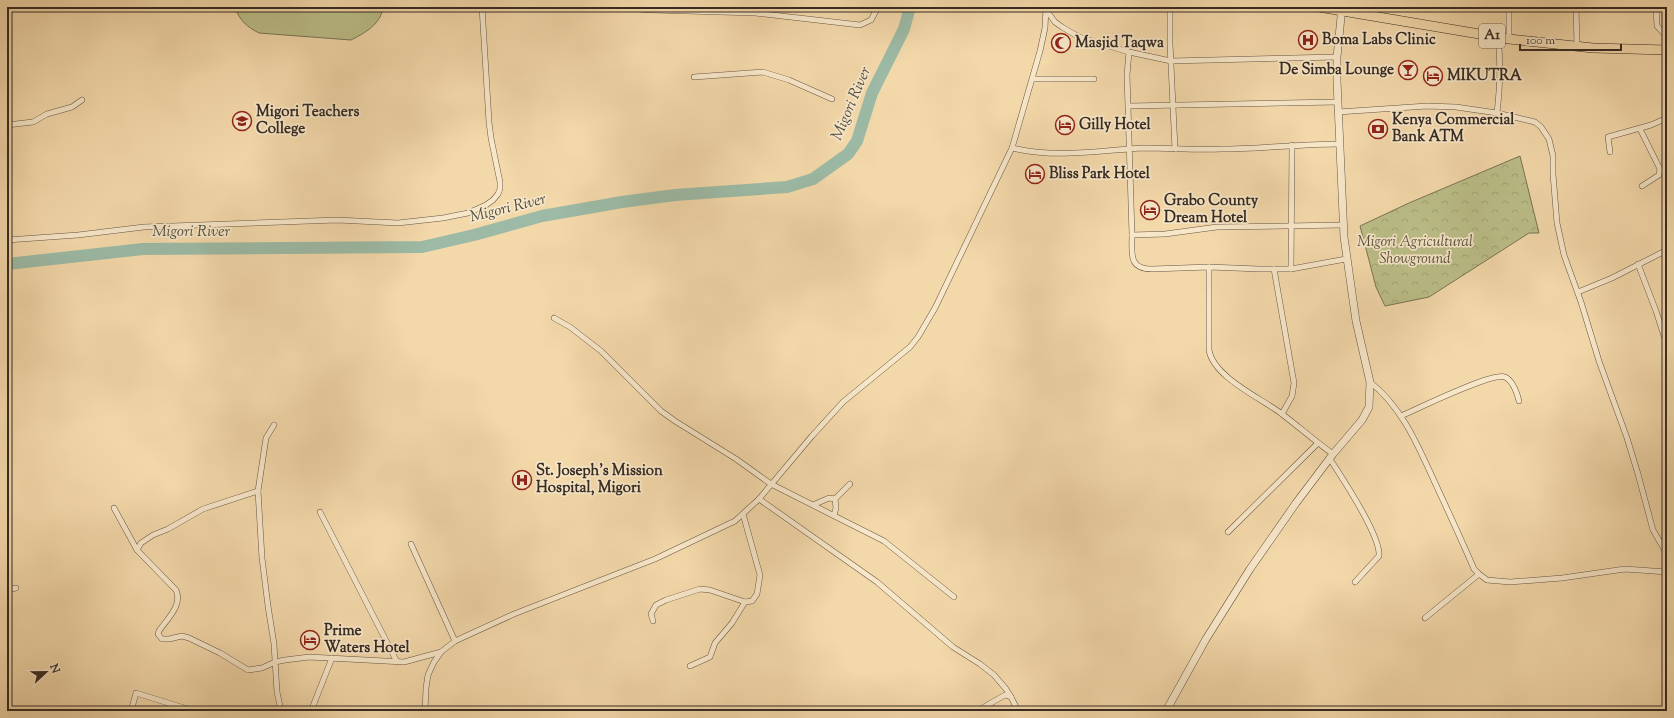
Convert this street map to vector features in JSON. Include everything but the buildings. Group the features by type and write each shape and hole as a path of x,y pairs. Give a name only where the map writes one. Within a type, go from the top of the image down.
{"highway":[{"name":"A1","path":"1319,7 1342,9 1509,39 1577,47 1666,50"}],"street":[{"path":"7,240 78,235 144,227 337,220 398,223 456,216 478,209 493,200 500,189 500,182 490,138 482,7"},
{"path":"611,7 755,14 860,25 871,20 878,7"},
{"path":"1170,7 1175,149"},
{"path":"1509,7 1509,39"},
{"path":"1576,7 1577,47"},
{"path":"1656,7 1657,26 1667,38 1667,62"},
{"path":"1046,8 1055,22 1070,33 1100,44 1171,61 1338,57"},
{"path":"425,711 428,675 441,652 455,641 514,614 655,560 724,527 743,514 759,499 843,402 910,347 918,337 935,308 985,201 1012,148 1033,79 1045,28 1046,8"},
{"path":"1166,711 1206,639 1250,569 1296,503 1366,414 1370,401 1370,382 1356,321 1346,259 1343,225 1337,102 1338,57 1342,9"},
{"path":"1497,113 1500,92 1500,55 1498,37"},
{"path":"1129,52 1127,74 1132,234 1133,260 1137,266 1140,268 1172,269 1209,267 1291,269 1346,259"},
{"path":"694,77 763,72 789,80 832,99"},
{"path":"1033,79 1094,79"},
{"path":"7,125 33,122 48,114 72,107 82,100"},
{"path":"1129,106 1337,102"},
{"path":"1338,112 1427,106 1456,107 1497,113 1535,122 1541,127 1549,138 1553,156 1553,174 1561,243 1638,474 1653,530 1667,554"},
{"path":"1610,152 1608,137 1640,128 1667,118"},
{"path":"1640,128 1660,169 1659,176 1657,178 1642,186"},
{"path":"1012,148 1050,154 1130,150 1222,149 1339,144"},
{"path":"1291,269 1292,145"},
{"path":"1132,234 1165,234 1217,228 1291,225 1343,225"},
{"path":"1578,292 1612,278 1667,250"},
{"path":"1638,264 1667,345"},
{"path":"1209,267 1210,356 1221,371 1282,414 1318,443 1331,457 1361,511 1379,549 1379,556 1355,582"},
{"path":"1274,269 1294,383 1292,396 1282,414"},
{"path":"554,318 570,327 601,351 661,411 736,459 771,484 884,541 954,597"},
{"path":"1401,416 1456,391 1503,376 1510,380 1519,401"},
{"path":"1370,382 1389,398 1406,424 1425,461 1474,569 1487,580 1510,582 1562,578 1625,569 1667,572"},
{"path":"274,425 266,438 258,492 262,558 274,644 277,692 281,711"},
{"path":"1228,532 1318,443"},
{"path":"835,499 850,484"},
{"path":"137,550 141,543 153,535 168,529 204,509 258,492"},
{"path":"813,505 829,498 835,499"},
{"path":"759,499 877,582 953,646 994,675 1006,689 1018,711"},
{"path":"834,515 836,508 835,499"},
{"path":"114,508 137,550 177,593 178,601 158,634 162,639 182,636 189,638 220,653 248,670 262,668 275,662 309,657 397,662 410,661 441,652"},
{"path":"320,512 397,662"},
{"path":"653,621 651,614 656,605 666,600 700,589 710,590 745,602 752,601 758,594 760,575 743,514"},
{"path":"411,544 455,641"},
{"path":"1425,618 1479,574"},
{"path":"7,590 16,588"},
{"path":"690,666 709,658 715,643 732,623 745,602"},
{"path":"312,711 332,658"},
{"path":"131,711 136,693 194,711"},
{"path":"977,711 1002,696 1007,695 1011,697"}],"green space":[{"path":"235,7 383,7 382,13 376,23 367,31 351,40 259,33 244,23"},
{"name":"Migori Agricultural Showground","path":"1520,156 1539,233 1529,233 1429,297 1385,306 1376,287 1360,226 1409,203"}],"waterway":[{"name":"Migori River","path":"7,264 143,249 422,247 474,235 542,216 622,202 675,195 787,187 813,179 848,154 857,141 872,93 904,29 910,7"}],"place":[{"name":"Boma Labs Clinic","path":"1308,40"},
{"name":"Masjid Taqwa","path":"1061,43"},
{"name":"De Simba Lounge","path":"1408,70"},
{"name":"MIKUTRA","path":"1433,76"},
{"name":"Migori Teachers College","path":"242,121"},
{"name":"Gilly Hotel","path":"1065,125"},
{"name":"Kenya Commercial Bank ATM","path":"1378,129"},
{"name":"Bliss Park Hotel","path":"1035,174"},
{"name":"Grabo County Dream Hotel","path":"1150,210"},
{"name":"St. Joseph's Mission Hospital, Migori","path":"522,480"},
{"name":"Prime Waters Hotel","path":"310,640"}]}
